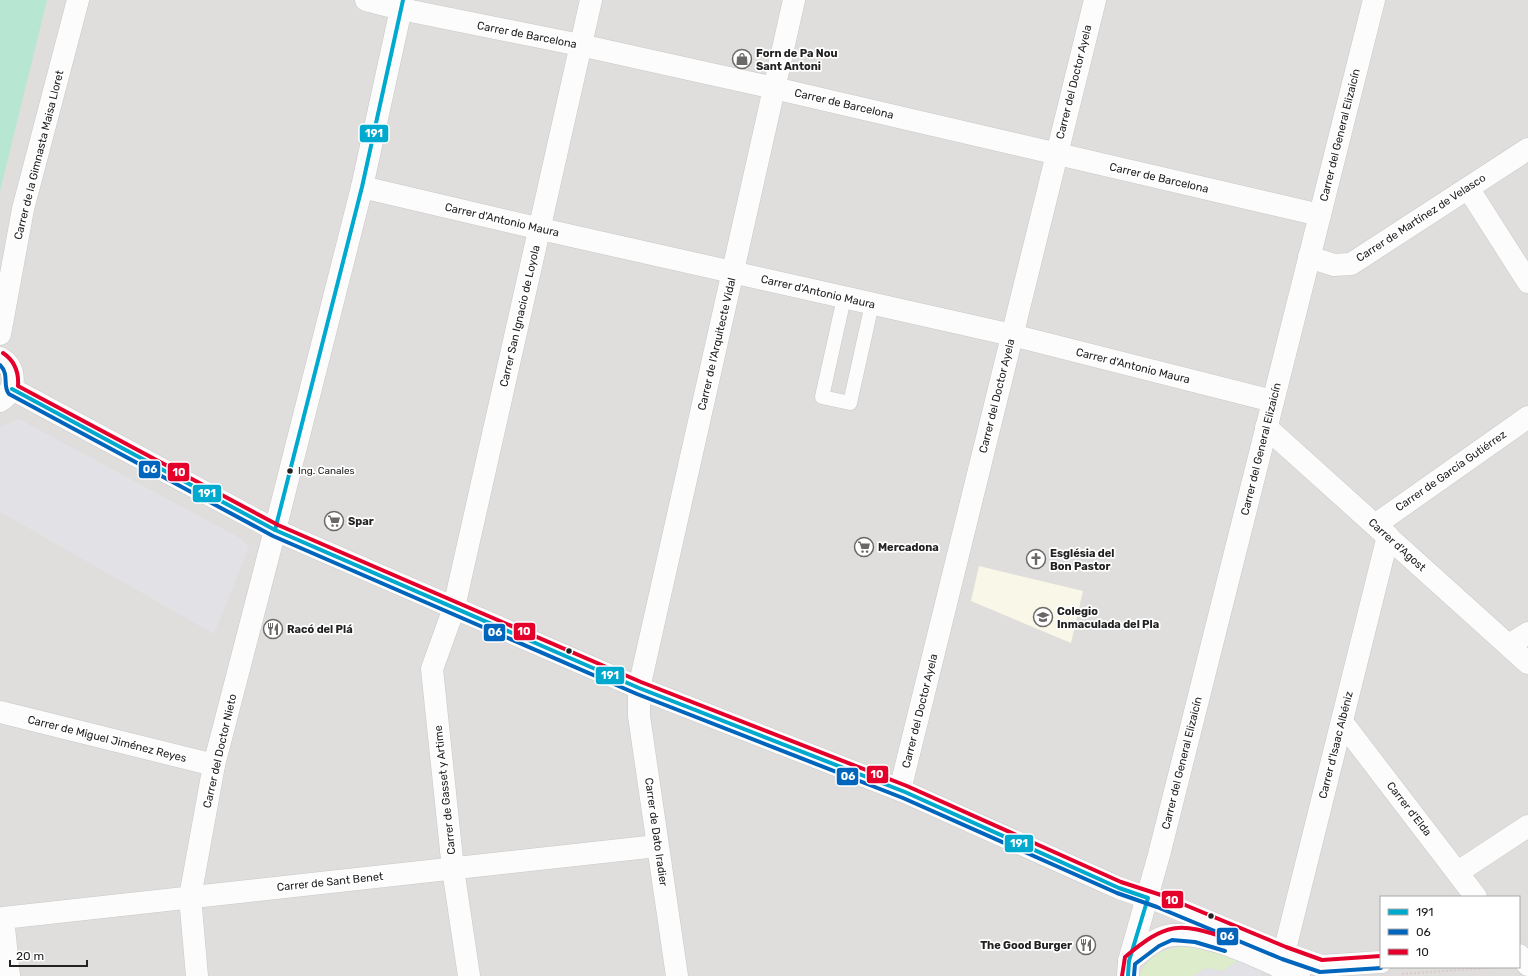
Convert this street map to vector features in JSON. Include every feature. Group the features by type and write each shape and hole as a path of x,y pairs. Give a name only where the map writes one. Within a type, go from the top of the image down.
{"street":[{"name":"Carrer de la Gimnasta Maisa Lloret","path":"0,334 23,209 78,0"},
{"name":"Carrer de Barcelona","path":"366,0 402,4 774,88 1320,215"},
{"name":"Carrer San Ignacio de Loyola","path":"454,608 541,229 591,0"},
{"name":"Carrer de l'Arquitecte Vidal","path":"639,688 794,0"},
{"name":"Carrer del Doctor Ayela","path":"905,792 901,786 1095,0"},
{"name":"Carrer del General Elizaicín","path":"1128,969 1148,898 1374,0"},
{"name":"Carrer del Doctor Nieto","path":"197,976 190,898 214,766 276,530 362,187 402,4"},
{"name":"Carrer de Martínez de Velasco","path":"1309,257 1334,265 1351,264 1528,149"},
{"name":"Carrer d'Antonio Maura","path":"362,187 733,273 1012,335 1273,401"},
{"path":"1468,188 1528,282"},
{"path":"0,358 5,361 11,369 13,379 6,395 276,530 639,688 905,792 1119,888 1159,901 1284,953 1321,966 1380,966"},
{"name":"Carrer de García Gutiérrez","path":"1381,531 1528,417"},
{"name":"Carrer d'Agost","path":"1266,427 1528,663"},
{"name":"Carrer d'Isaac Albéniz","path":"1284,953 1342,722 1381,531"},
{"name":"Carrer de Gasset y Artime","path":"454,608 432,669 453,869 470,976"},
{"path":"1509,645 1528,633"},
{"name":"Carrer de Dato Iradier","path":"639,688 639,716 677,976"},
{"name":"Carrer de Miguel Jiménez Reyes","path":"0,712 214,766"},
{"name":"Carrer d'Elda","path":"1342,722 1475,896"},
{"path":"1458,872 1528,826"},
{"name":"Carrer de Sant Benet","path":"9,976 3,918 657,846"},
{"path":"1128,969 1151,944 1166,936 1191,935 1219,942 1299,976"},
{"path":"1353,976 1354,973 1380,967"}],"lane":[{"path":"844,298 822,397 850,403 872,304"}],"shaded area":[{"path":"0,0 1528,0 1528,976 0,976"},
{"path":"19,419 240,538 249,547 214,634 0,512 0,428 1,426"},
{"name":"Colegio Inmaculada del Pla","path":"979,566 1083,591 1071,643 971,601"},
{"path":"1240,959 1261,967 1261,976 1193,976 1206,968 1223,971"}],"green space":[{"path":"0,0 47,0 0,191"},
{"path":"1186,946 1240,959 1223,971 1206,968 1193,976 1139,976 1147,962 1158,954 1171,949"}],"transit line":[{"name":"191","path":"275,530 362,187 403,0"},
{"name":"10","path":"3,353 11,360 15,367 18,376 18,386 278,525 641,682 907,786 1121,882 1161,895 1286,947 1322,960 1380,956"},
{"name":"06","path":"0,365 5,373 6,388 9,394 273,536 637,694 903,798 1117,893 1157,907 1282,959 1320,972 1381,968"},
{"name":"191","path":"12,389 275,530 639,688 905,792 1119,888 1148,898 1129,961 1128,976"},
{"name":"10","path":"1122,976 1125,957 1151,937 1173,928 1197,929 1229,939"},
{"name":"06","path":"1134,976 1135,964 1159,946 1172,940 1195,942 1225,951"}],"place":[{"name":"Forn de Pa Nou Sant Antoni","path":"742,59"},
{"name":"Ing. Canales","path":"290,471"},
{"name":"Spar","path":"334,521"},
{"name":"Mercadona","path":"864,547"},
{"name":"Església del Bon Pastor","path":"1036,559"},
{"name":"Colegio Inmaculada del Pla","path":"1043,617"},
{"name":"Racó del Plá","path":"273,629"},
{"name":"The Good Burger","path":"1086,945"}]}
